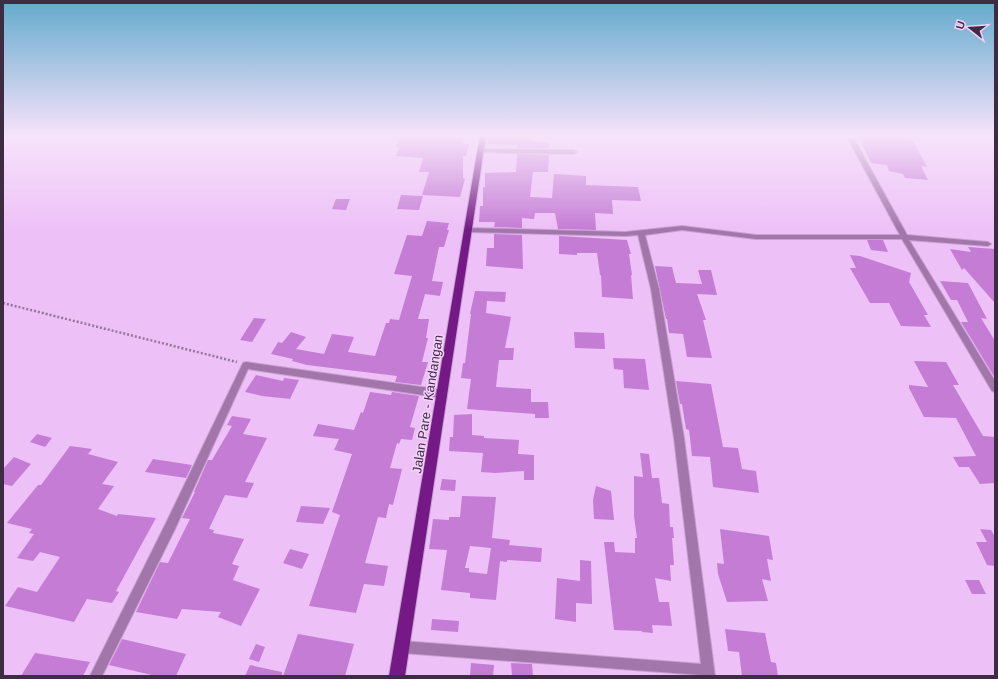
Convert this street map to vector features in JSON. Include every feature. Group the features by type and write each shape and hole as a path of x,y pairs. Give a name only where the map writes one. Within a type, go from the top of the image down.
{"main road":[{"name":"Jalan Pare - Kandangan","path":"397,676 443,394 477,167"}],"street":[{"path":"865,167 904,237 995,388"},
{"path":"468,230 625,234 682,228 756,237 904,237 988,244"},
{"path":"402,647 709,673 679,438 655,289 641,233"},
{"path":"96,676 171,525 246,365 443,394"}],"path":[{"path":"3,303 246,365"}],"building":[{"path":"421,167 463,167 463,178 465,179 460,197 422,195 429,172 419,172"},
{"path":"516,167 548,167 548,172 533,172 530,197 552,198 554,174 586,176 586,185 638,187 641,201 612,200 613,214 595,213 596,230 558,229 555,213 535,213 534,219 522,218 522,228 494,227 495,222 479,222 480,206 483,206 485,173 516,172"},
{"path":"888,167 921,167 928,180 905,178 903,174 889,171"},
{"path":"401,195 423,196 419,210 397,209"},
{"path":"336,199 350,199 346,210 332,209"},
{"path":"427,221 449,223 447,230 449,230 444,247 439,247 432,281 443,282 440,296 425,294 418,319 429,319 426,338 428,338 422,362 428,362 421,385 395,382 397,376 307,365 292,361 293,359 271,354 278,342 282,343 291,332 306,337 296,349 324,354 332,334 354,337 348,352 375,356 386,323 389,323 390,319 399,320 412,276 394,274 407,235 422,236"},
{"path":"494,234 522,235 523,269 486,266 487,248 494,248"},
{"path":"559,236 627,240 631,254 629,254 633,299 602,297 601,275 597,253 577,253 577,255 559,254"},
{"path":"867,240 883,240 888,252 871,250"},
{"path":"968,247 995,249 995,303 964,268 962,270 950,249 971,252"},
{"path":"850,255 860,256 911,273 909,282 928,315 924,315 931,327 901,326 889,303 870,303 850,268 856,268"},
{"path":"655,266 672,267 676,283 702,284 698,270 711,270 717,295 697,294 706,320 703,320 712,358 687,357 683,334 669,333"},
{"path":"940,281 968,283 987,319 981,318 995,341 995,378 961,322 968,322 957,300 951,300"},
{"path":"475,291 506,292 505,302 487,301 486,313 511,317 505,348 514,348 513,360 499,360 496,387 531,389 531,402 548,402 549,418 535,418 535,414 467,409 471,379 461,378 463,363 465,363 470,314"},
{"path":"254,318 266,319 252,342 240,340"},
{"path":"574,332 604,333 605,349 575,348"},
{"path":"613,358 645,359 649,390 624,388 623,370 614,369"},
{"path":"914,361 946,362 959,385 953,385 983,436 995,437 995,483 980,484 969,467 959,467 953,457 976,456 956,418 924,417 909,388 909,385 928,387"},
{"path":"256,375 283,381 284,378 299,380 290,399 262,396 245,392"},
{"path":"676,381 711,384 723,447 738,448 742,469 756,471 759,493 713,487 710,457 692,456 689,430 686,429"},
{"path":"370,392 391,395 392,392 419,396 410,427 415,428 412,440 401,439 399,444 397,443 390,468 402,469 393,505 389,504 386,518 378,517 365,563 388,566 384,586 364,584 356,613 309,606 340,515 332,512 352,454 334,450 339,439 313,436 318,424 354,430 361,412 363,413"},
{"path":"472,414 472,435 484,436 484,438 519,440 518,454 534,455 534,480 524,480 524,471 495,473 481,472 483,453 449,451 450,437 453,437 454,415"},
{"path":"232,416 251,419 243,434 267,438 245,482 254,483 247,498 225,495 209,529 214,530 213,533 244,539 232,564 239,566 233,580 260,589 241,626 218,617 221,612 182,609 177,619 136,612 160,562 168,563 190,519 182,518 195,492 208,460 212,460 232,426 227,425"},
{"path":"37,434 52,438 45,447 30,442"},
{"path":"70,446 92,449 88,454 118,462 102,484 114,486 98,509 117,516 118,514 156,518 116,591 119,592 112,603 87,599 74,622 5,606 18,587 37,592 60,557 40,552 33,561 17,558 34,534 29,533 32,529 7,523 38,485 41,485"},
{"path":"640,453 649,454 652,478 659,478 662,503 669,504 670,527 673,527 674,538 672,538 674,565 670,565 671,581 655,578 659,602 669,602 672,626 652,625 653,633 614,630 604,542 614,542 615,552 635,553 635,538 637,538 634,516 634,476 643,477"},
{"path":"14,457 31,464 12,486 3,484 3,469"},
{"path":"153,459 192,465 186,478 145,472"},
{"path":"442,479 456,480 455,491 440,490"},
{"path":"596,486 611,491 614,520 594,519 593,500"},
{"path":"462,496 496,497 492,538 510,540 509,545 542,548 541,562 500,561 496,600 470,598 470,593 441,590 447,550 429,549 433,519 449,520 449,517 460,517","holes":["470,546 491,548 487,574 469,572 469,568 465,568"]},
{"path":"301,506 330,508 323,524 296,522"},
{"path":"720,529 769,536 773,560 767,559 771,581 762,579 768,601 727,602 718,574 717,563 724,564"},
{"path":"980,529 991,530 995,537 995,566 987,565 976,542 987,542"},
{"path":"290,549 309,554 302,569 283,563"},
{"path":"580,560 591,561 592,604 576,603 576,622 555,619 557,578 580,581"},
{"path":"965,580 979,580 986,594 972,594"},
{"path":"432,619 459,621 458,632 431,630"},
{"path":"725,629 765,633 771,662 776,663 778,676 742,676 739,652 728,651"},
{"path":"298,634 354,644 345,676 283,676"},
{"path":"122,639 186,654 176,676 156,676 109,665"},
{"path":"256,644 265,647 259,662 249,659"},
{"path":"35,653 90,662 83,676 21,676"},
{"path":"471,663 494,665 493,676 470,676"},
{"path":"511,663 532,664 533,676 512,676"},
{"path":"250,665 282,672 282,676 245,676"}]}
